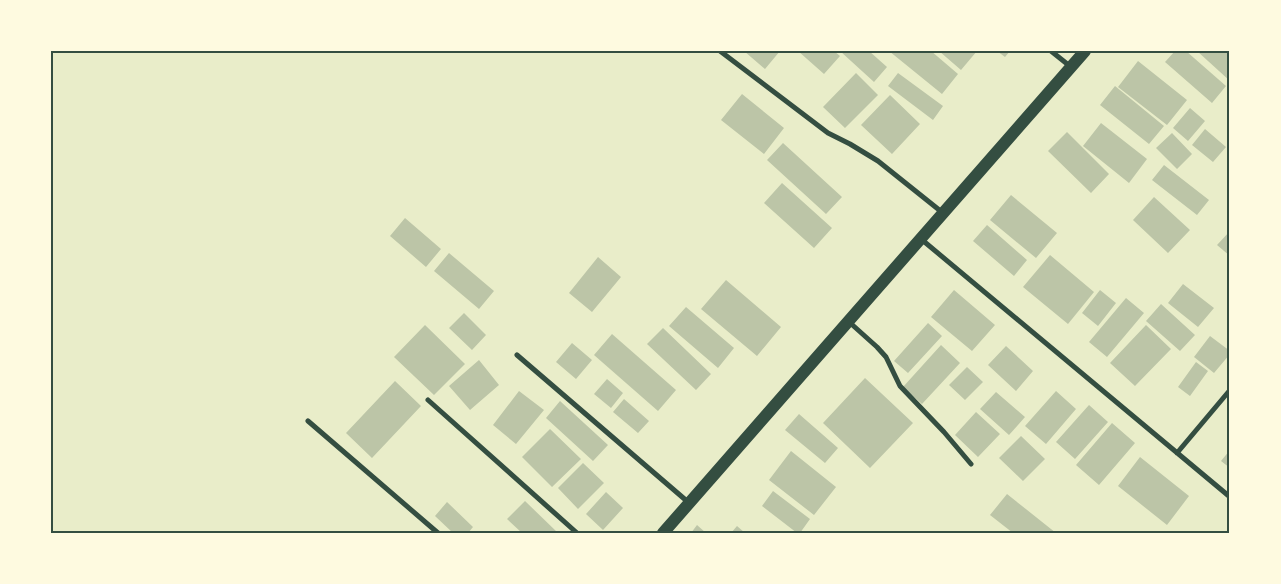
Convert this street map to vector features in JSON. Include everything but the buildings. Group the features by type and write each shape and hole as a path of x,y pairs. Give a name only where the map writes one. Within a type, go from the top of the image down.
{"main road":[{"path":"662,533 1086,51"}],"street":[{"path":"720,51 828,134 850,144 878,161 943,214"},
{"path":"1051,51 1071,67"},
{"path":"921,239 1230,497"},
{"path":"848,321 886,357 900,386 944,432 971,464"},
{"path":"517,355 689,503"},
{"path":"1178,453 1230,390"},
{"path":"428,400 577,533"},
{"path":"308,421 438,533"}]}
